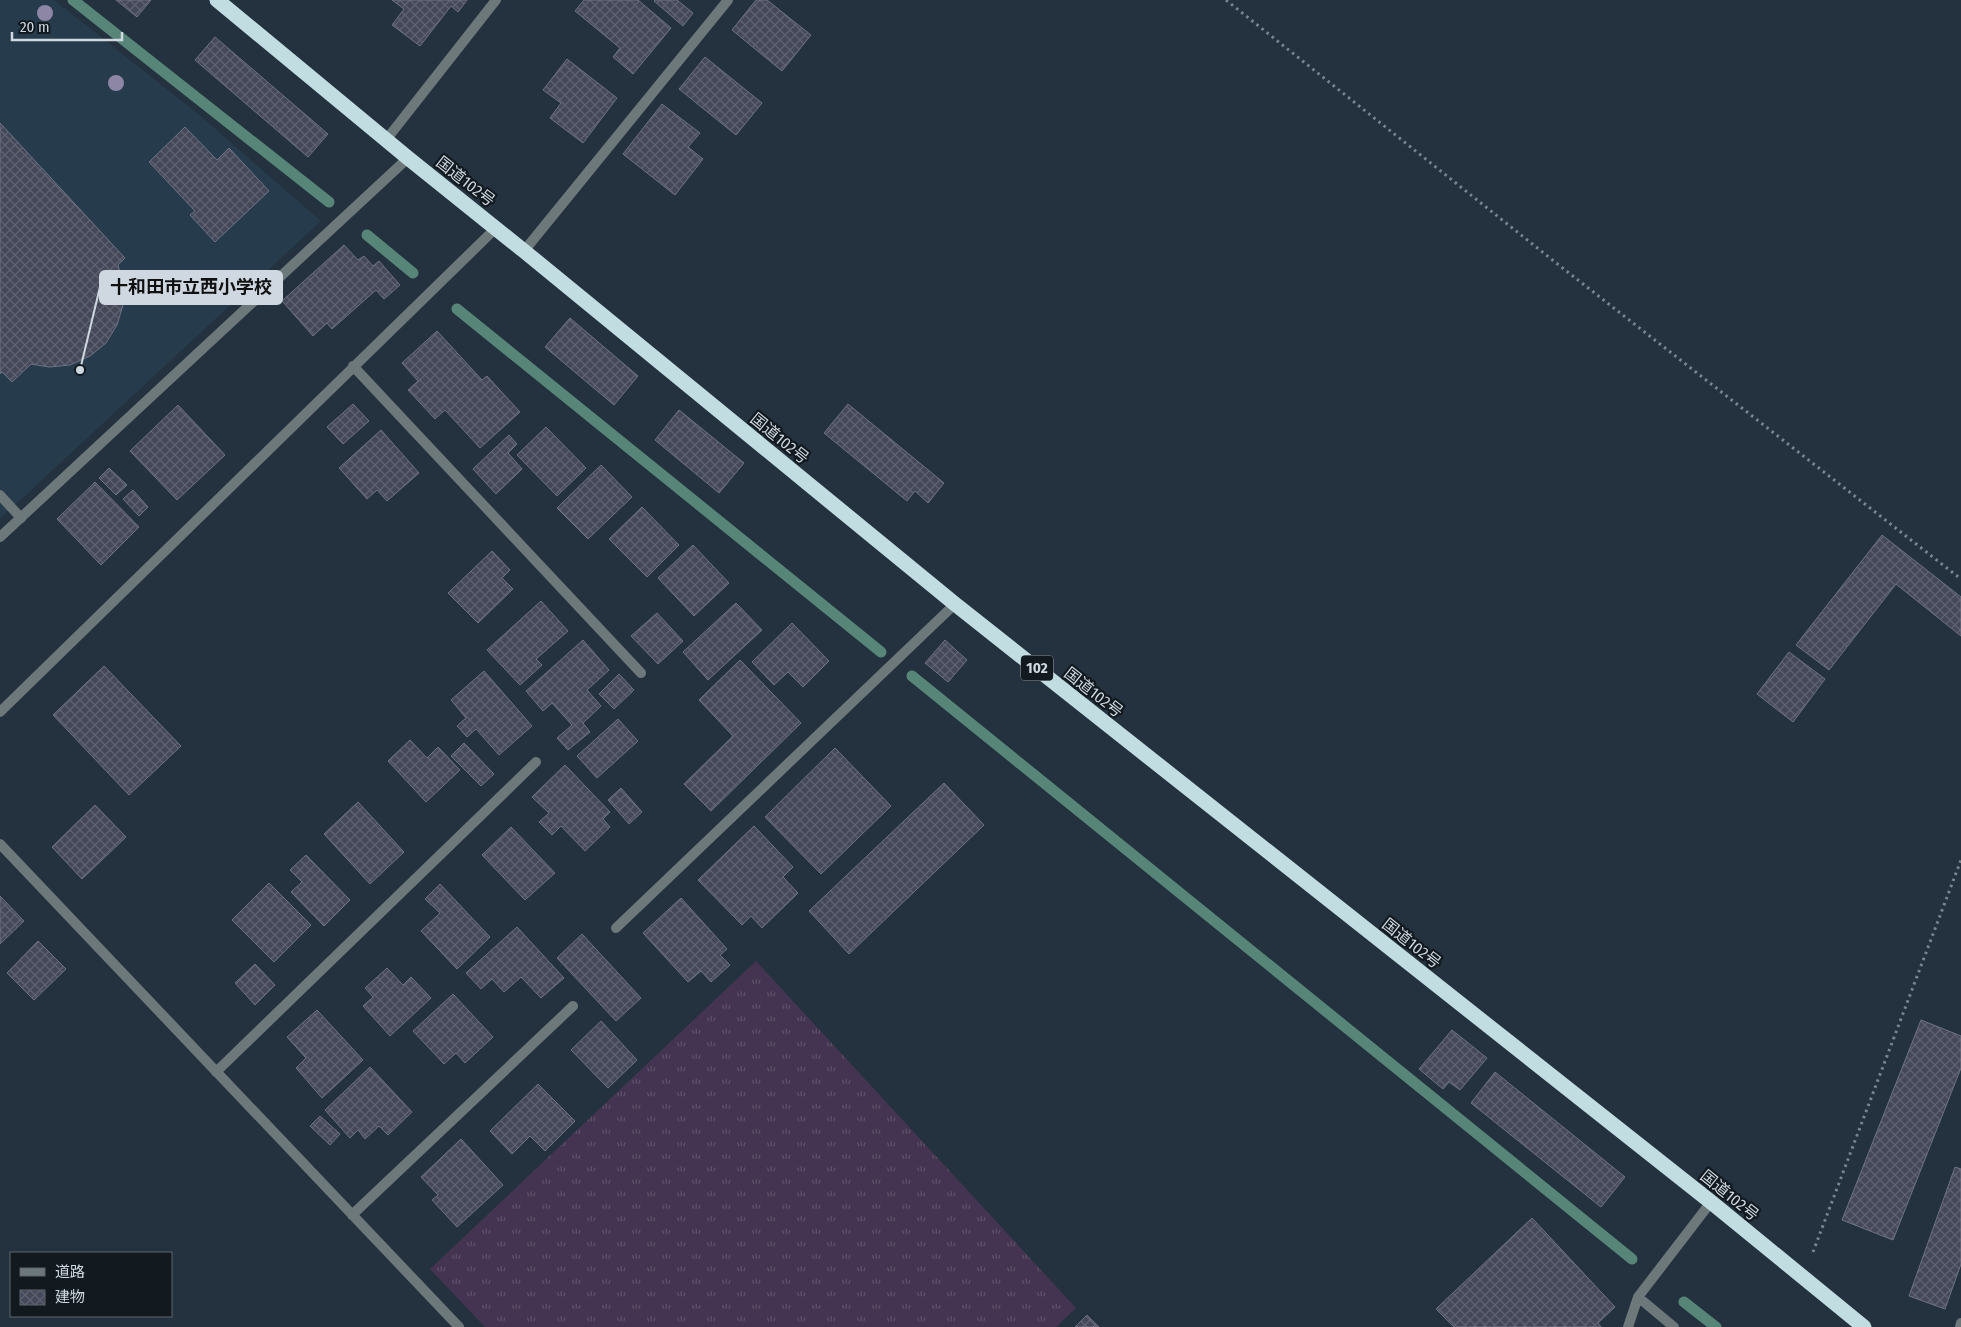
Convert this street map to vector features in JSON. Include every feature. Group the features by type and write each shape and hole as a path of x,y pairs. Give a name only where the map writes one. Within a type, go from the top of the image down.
{"highway":[{"name":"国道102号","path":"225,3 386,140 955,604 1711,1202 1864,1327"}],"street":[{"path":"386,140 496,0"},
{"path":"524,251 728,0"},
{"path":"0,537 408,158"},
{"path":"0,712 496,228"},
{"path":"353,366 641,673"},
{"path":"0,495 21,518"},
{"path":"616,928 955,604"},
{"path":"216,1072 536,762"},
{"path":"0,844 459,1327"},
{"path":"352,1215 573,1006"},
{"path":"1628,1327 1638,1297 1711,1202"},
{"path":"1638,1297 1674,1327"},
{"path":"1960,1327 1961,1323"}],"path":[{"path":"1226,0 1560,266 1961,579"},
{"path":"1804,1278 1961,860"}],"shaded area":[{"path":"0,0 54,0 197,113 321,221 0,519"}],"green space":[{"path":"756,961 1076,1308 1056,1327 485,1327 430,1269"}],"building":[{"path":"116,0 151,0 137,17"},
{"path":"392,0 467,0 458,12 451,6 420,46 392,25 404,9"},
{"path":"584,0 638,0 671,28 633,74 613,57 620,48 575,11"},
{"path":"655,0 677,0 693,13 683,26"},
{"path":"756,0 767,0 811,35 782,71 732,30"},
{"path":"215,37 328,134 308,157 195,60"},
{"path":"705,57 762,103 736,135 679,89"},
{"path":"567,59 617,98 583,143 550,118 561,103 543,90"},
{"path":"662,104 700,133 688,147 703,159 675,195 623,154"},
{"path":"0,123 125,258 118,265 123,285 123,305 117,325 106,343 90,356 70,365 49,367 31,364 12,382 2,372 0,374"},
{"path":"185,127 217,160 229,148 269,191 215,242 190,215 195,211 149,162"},
{"path":"344,245 358,260 364,256 373,266 379,261 400,285 384,299 376,290 332,329 327,323 313,336 282,301"},
{"path":"570,318 638,376 614,405 545,347"},
{"path":"437,331 482,380 487,376 520,412 480,448 445,410 435,419 408,390 418,381 402,363"},
{"path":"353,404 369,421 343,444 327,427"},
{"path":"848,404 944,483 928,503 915,491 907,501 824,433"},
{"path":"178,405 225,455 177,500 130,451"},
{"path":"679,410 744,463 719,493 655,440"},
{"path":"546,427 586,468 557,496 517,455"},
{"path":"381,430 419,473 387,501 377,490 367,499 339,468"},
{"path":"509,435 517,444 508,453 522,469 496,494 473,469"},
{"path":"601,465 632,497 588,539 557,508"},
{"path":"109,468 127,485 116,495 99,478"},
{"path":"95,482 139,527 101,565 57,519"},
{"path":"133,490 148,507 139,516 123,499"},
{"path":"642,507 679,545 647,577 609,539"},
{"path":"1882,535 1961,597 1961,636 1896,584 1829,670 1796,645"},
{"path":"693,545 729,583 694,616 658,578"},
{"path":"492,551 510,570 502,578 513,589 478,623 448,593"},
{"path":"541,601 568,631 536,659 542,665 520,685 487,650"},
{"path":"736,603 762,630 708,680 683,652"},
{"path":"657,613 683,641 658,664 631,636"},
{"path":"792,623 829,661 803,687 788,672 774,685 752,662"},
{"path":"583,640 609,670 587,690 601,706 583,723 590,732 568,750 557,738 572,725 552,703 543,711 526,691"},
{"path":"945,640 967,660 948,682 925,663"},
{"path":"1789,652 1825,679 1793,722 1757,694"},
{"path":"740,660 801,723 711,811 684,784 733,736 699,700"},
{"path":"104,666 181,746 129,795 53,715"},
{"path":"484,671 532,726 499,755 476,729 467,737 457,726 466,718 451,700"},
{"path":"619,674 634,690 614,709 599,694"},
{"path":"618,719 638,741 597,778 577,756"},
{"path":"410,740 427,758 438,747 460,770 426,802 388,761"},
{"path":"464,743 494,774 481,786 451,756"},
{"path":"835,748 891,806 821,874 765,817"},
{"path":"565,765 610,812 603,819 610,827 585,851 561,826 552,835 539,822 549,813 532,797"},
{"path":"944,783 984,825 849,954 809,911"},
{"path":"621,788 642,812 629,824 608,800"},
{"path":"358,802 404,852 370,884 324,834"},
{"path":"95,805 126,837 82,879 52,847"},
{"path":"754,826 793,867 783,877 798,893 762,928 751,916 742,925 698,880"},
{"path":"511,827 555,873 525,900 482,855"},
{"path":"306,855 350,900 324,926 291,892 302,882 290,870"},
{"path":"269,883 311,925 274,962 232,920"},
{"path":"440,884 490,937 457,969 421,931 440,913 425,899"},
{"path":"0,896 24,921 0,944"},
{"path":"681,898 727,949 720,955 730,965 711,982 701,971 688,982 643,933"},
{"path":"517,927 564,978 541,998 521,977 504,992 492,979 481,989 466,973"},
{"path":"582,934 641,998 616,1021 557,958"},
{"path":"38,941 66,969 34,1000 7,973"},
{"path":"255,964 275,985 255,1005 235,983"},
{"path":"387,968 403,985 411,977 431,998 390,1036 363,1006 373,997 365,988"},
{"path":"453,994 493,1037 465,1063 456,1053 444,1064 413,1031"},
{"path":"317,1010 363,1060 322,1098 296,1068 306,1058 287,1037"},
{"path":"1921,1020 1961,1036 1961,1068 1893,1240 1842,1220"},
{"path":"601,1021 637,1060 608,1088 571,1050"},
{"path":"1452,1030 1487,1058 1460,1090 1449,1082 1443,1089 1419,1069"},
{"path":"370,1067 412,1112 388,1135 379,1126 365,1139 358,1130 350,1138 325,1110"},
{"path":"1495,1072 1625,1177 1601,1207 1471,1103"},
{"path":"538,1084 575,1121 545,1151 530,1136 512,1154 490,1131"},
{"path":"320,1116 340,1134 330,1145 310,1126"},
{"path":"461,1139 503,1185 457,1227 432,1200 438,1195 421,1177"},
{"path":"1955,1167 1961,1169 1961,1264 1945,1309 1909,1296"},
{"path":"1532,1218 1615,1307 1598,1323 1601,1327 1454,1327 1436,1309"},
{"path":"1087,1315 1099,1327 1075,1327"}],"waterway":[{"path":"73,0 329,202"},
{"path":"367,235 413,273"},
{"path":"457,309 881,652"},
{"path":"912,676 1632,1259"},
{"path":"1684,1302 1716,1327"}],"place":[{"name":"十和田市立西小学校","path":"80,370"}]}
